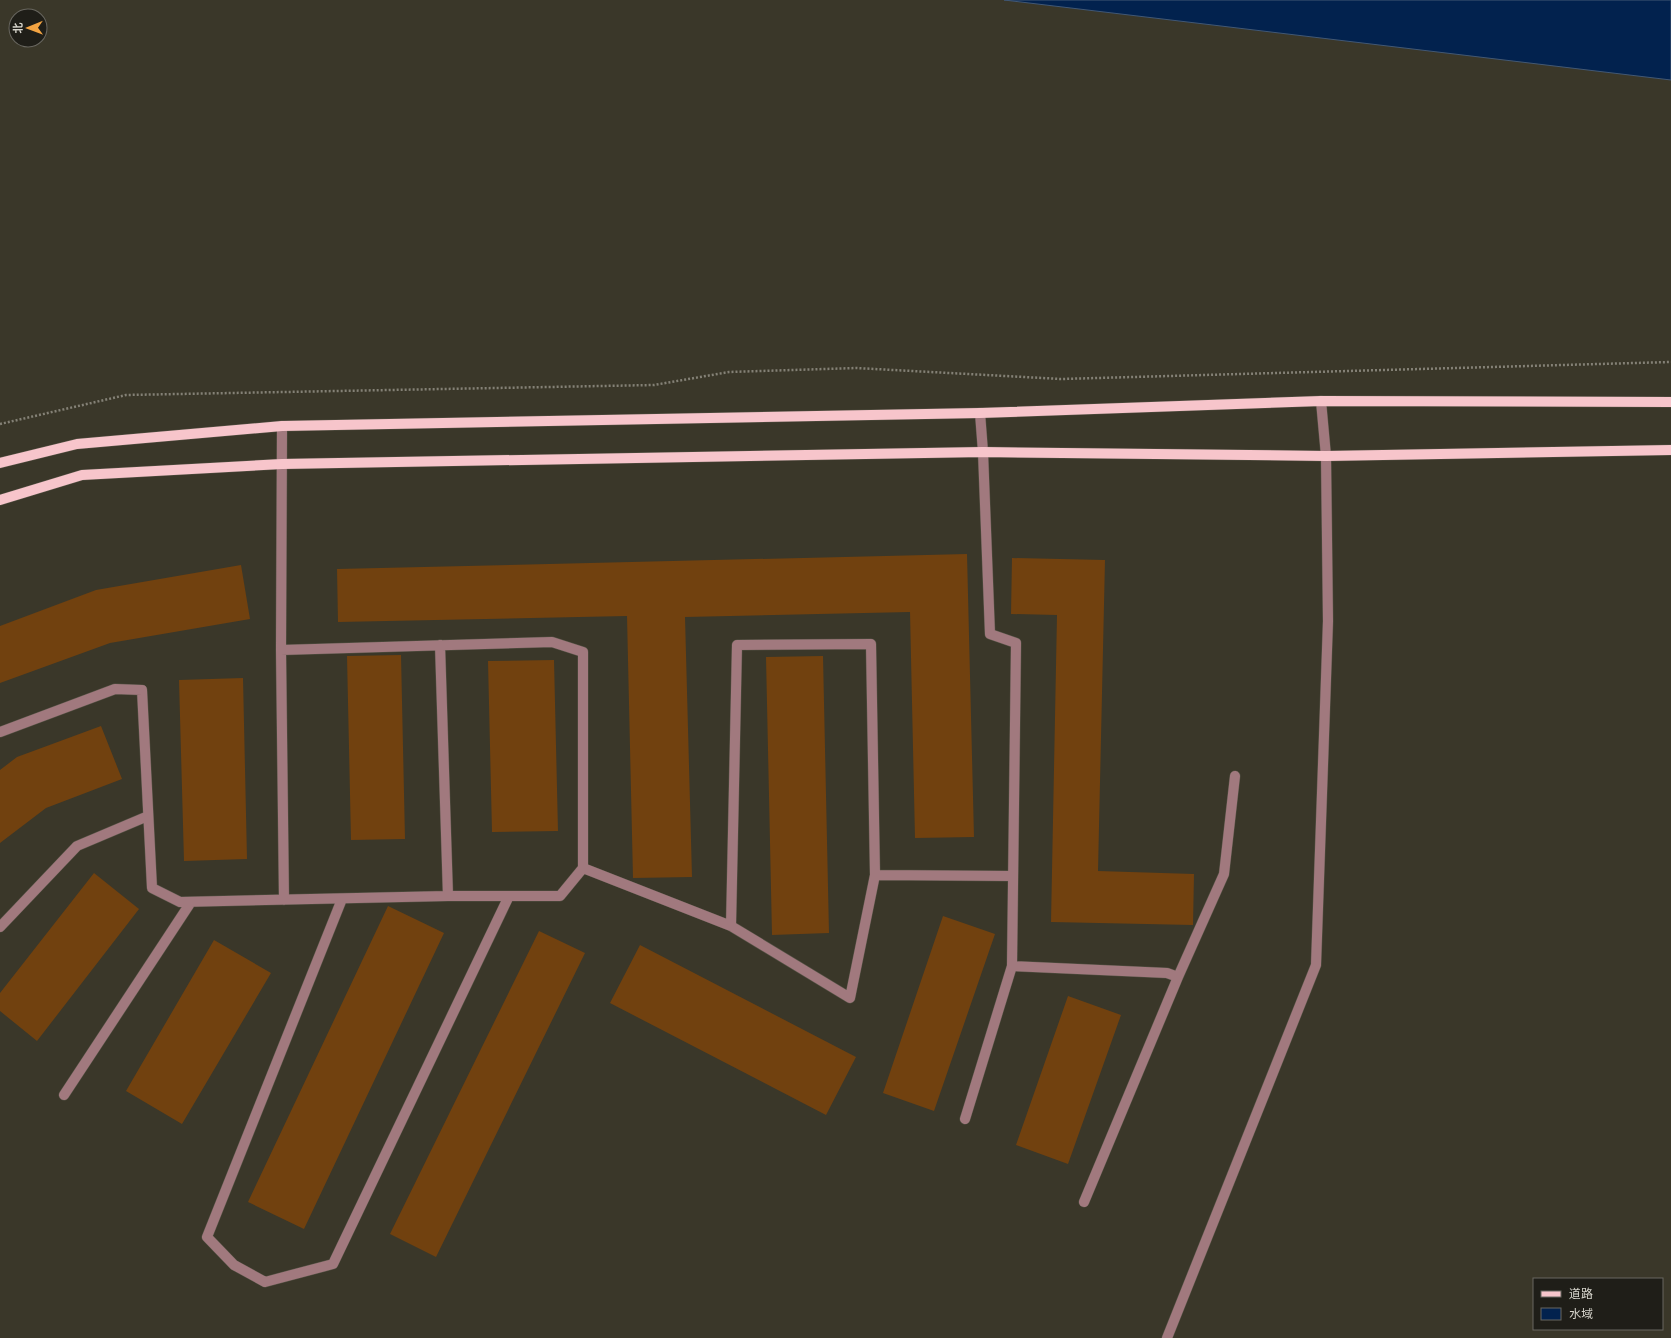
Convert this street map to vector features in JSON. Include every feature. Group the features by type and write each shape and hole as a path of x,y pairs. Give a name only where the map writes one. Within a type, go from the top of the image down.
{"main road":[{"path":"0,463 77,444 282,426 980,413 1322,401 1671,402"},
{"path":"0,500 82,475 282,464 983,452 1326,456 1671,450"}],"street":[{"path":"1167,1338 1316,964 1328,621 1326,456 1322,401"},
{"path":"965,1119 1012,966 1016,643 990,634 983,452 980,413"},
{"path":"282,426 281,650 284,900"},
{"path":"0,732 115,689 142,690 152,888 180,902 448,896 560,896 583,868 583,652 552,642 281,650"},
{"path":"583,868 731,926 850,998 875,875 871,644 737,645 731,926"},
{"path":"440,645 448,896"},
{"path":"1084,1202 1178,977 1224,874 1235,776"},
{"path":"0,927 77,846 148,816"},
{"path":"875,875 1013,876"},
{"path":"342,899 207,1237 234,1265 265,1282 333,1264 509,896"},
{"path":"64,1095 190,902"},
{"path":"1012,966 1167,973 1178,977"}],"path":[{"path":"0,424 126,395 654,384 729,372 856,368 1062,379 1671,362"}],"water":[{"path":"1004,0 1671,0 1671,80"}],"building":[{"path":"967,554 974,837 915,838 910,612 685,617 692,877 633,878 627,616 338,622 337,569"},
{"path":"1012,558 1105,560 1098,871 1194,874 1193,925 1051,922 1057,615 1011,614"},
{"path":"241,565 250,619 110,643 0,683 0,626 96,590"},
{"path":"401,655 405,839 351,840 347,656"},
{"path":"823,656 829,933 772,935 766,657"},
{"path":"554,660 558,831 492,832 488,661"},
{"path":"243,678 247,859 184,861 179,680"},
{"path":"101,726 122,779 46,808 0,843 0,770 17,757"},
{"path":"94,873 139,909 37,1041 0,1011 0,993"},
{"path":"388,906 444,933 304,1229 248,1202"},
{"path":"943,916 995,934 934,1111 883,1093"},
{"path":"539,931 585,953 436,1257 390,1234"},
{"path":"214,940 271,973 182,1124 126,1091"},
{"path":"640,945 856,1057 826,1115 610,1003"},
{"path":"1068,996 1121,1015 1068,1164 1016,1145"}]}
